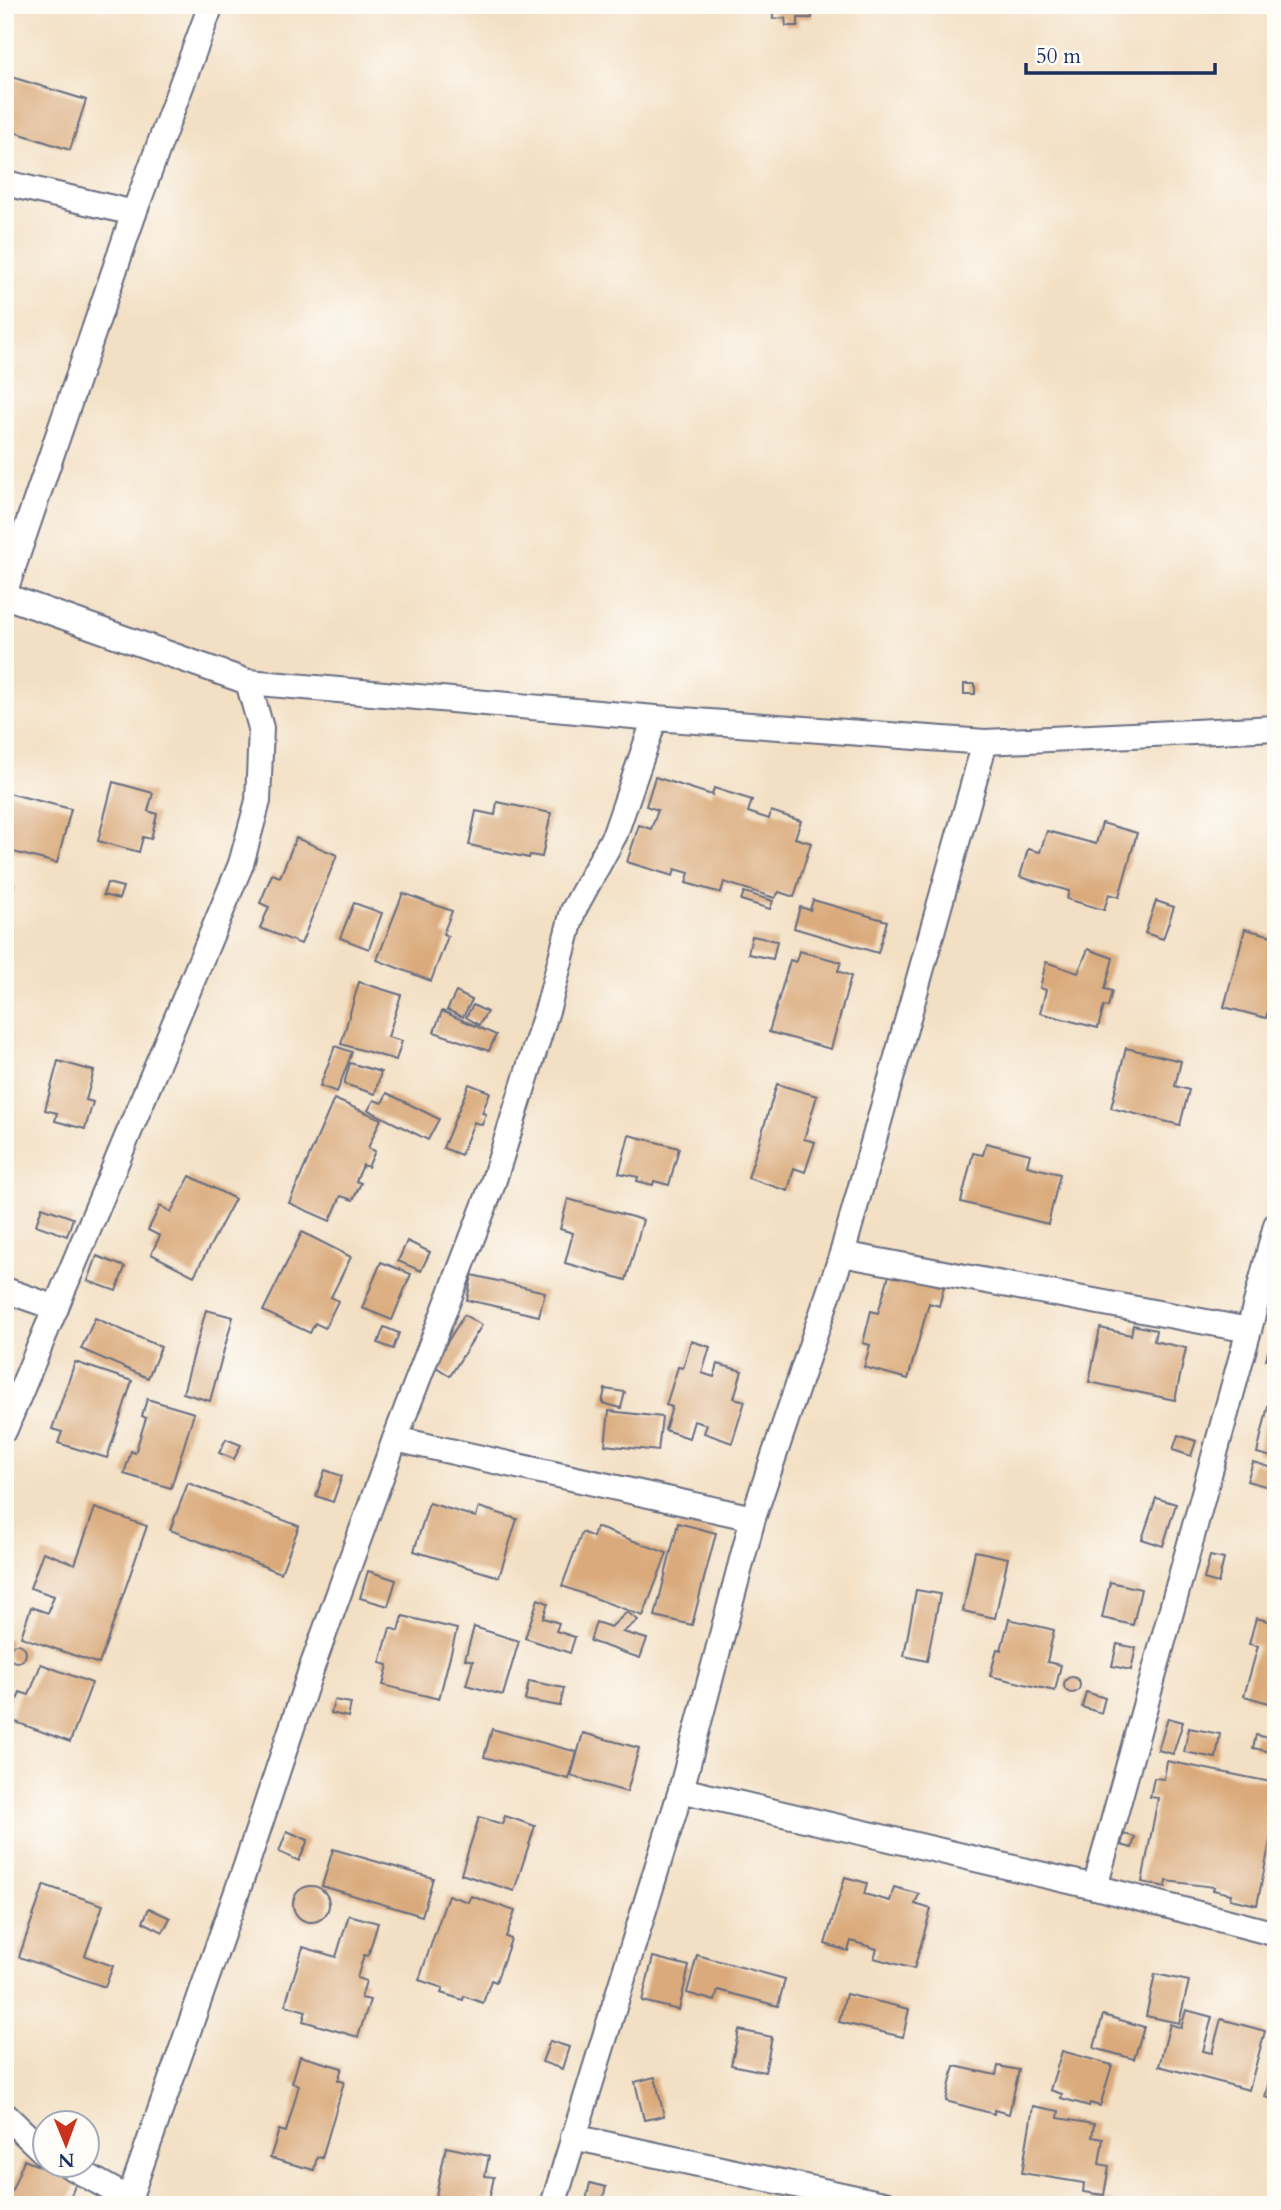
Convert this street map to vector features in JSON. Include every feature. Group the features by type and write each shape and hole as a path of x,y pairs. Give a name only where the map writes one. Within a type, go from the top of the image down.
{"street":[{"path":"211,5 134,213 5,593 248,682 655,718 985,742 1276,728"},
{"path":"5,183 134,213"},
{"path":"5,1429 241,864 258,801 261,728 248,682"},
{"path":"88,2178 128,2202 246,1866 312,1667 395,1439 492,1186 549,1004 573,911 615,834 655,718"},
{"path":"553,2205 681,1790 753,1518 842,1254 985,742"},
{"path":"1096,1887 1249,1330 1267,1295 1276,1225"},
{"path":"842,1254 1249,1330"},
{"path":"5,1290 56,1308"},
{"path":"395,1439 753,1518"},
{"path":"681,1790 1096,1887 1276,1934"},
{"path":"5,2115 32,2141"},
{"path":"573,2137 888,2205"}],"building":[{"path":"773,5 812,5 812,18 798,18 798,26 786,26 785,18 773,19"},
{"path":"5,75 86,100 70,150 5,129"},
{"path":"5,447 10,448 6,465 5,465"},
{"path":"964,684 975,684 975,694 964,694"},
{"path":"655,777 712,795 714,788 752,800 748,812 769,819 771,811 801,821 795,838 811,843 794,897 779,892 775,898 724,882 721,893 686,883 689,873 675,869 673,876 627,862 639,825 651,829 658,810 646,806"},
{"path":"113,782 153,793 148,811 157,814 151,839 143,837 139,852 98,841"},
{"path":"8,793 71,809 57,863 5,850 8,824 5,824 5,806"},
{"path":"497,802 551,813 542,857 530,855 529,858 469,845 476,811 495,815"},
{"path":"1102,823 1137,833 1119,897 1109,894 1104,910 1067,899 1069,891 1020,877 1028,849 1040,852 1047,831 1096,844"},
{"path":"296,838 337,855 301,944 260,928 269,907 260,903 272,874 280,877"},
{"path":"5,883 14,885 6,914 5,914"},
{"path":"107,883 123,887 119,899 103,895"},
{"path":"744,892 773,901 770,909 741,900"},
{"path":"403,893 452,911 443,934 448,936 431,981 377,960"},
{"path":"813,900 887,921 878,953 794,928 800,907 810,910"},
{"path":"1156,901 1174,907 1163,939 1145,933"},
{"path":"354,903 382,913 369,949 340,938"},
{"path":"1245,929 1276,937 1276,981 1266,1018 1224,1007"},
{"path":"752,936 777,941 773,959 748,954"},
{"path":"1088,949 1113,958 1105,989 1112,991 1108,1007 1104,1006 1098,1028 1040,1013 1046,990 1040,988 1046,962 1078,973"},
{"path":"799,951 841,962 838,971 851,976 831,1049 769,1032 790,960 796,962"},
{"path":"359,982 401,995 388,1037 402,1041 396,1060 341,1044"},
{"path":"456,992 472,1000 463,1017 447,1010"},
{"path":"473,1005 487,1012 479,1025 466,1017"},
{"path":"442,1011 496,1035 489,1051 434,1032"},
{"path":"335,1046 352,1052 337,1092 320,1086"},
{"path":"1126,1048 1181,1061 1175,1086 1189,1090 1180,1125 1111,1108"},
{"path":"58,1061 94,1071 86,1100 93,1102 85,1129 55,1121 57,1113 45,1110"},
{"path":"350,1063 381,1072 375,1094 344,1084"},
{"path":"469,1084 490,1092 482,1113 486,1114 482,1125 474,1122 461,1155 443,1148"},
{"path":"777,1084 817,1096 804,1139 815,1142 805,1172 794,1168 788,1191 748,1178"},
{"path":"387,1093 439,1119 428,1140 368,1110 374,1100 382,1103"},
{"path":"334,1099 381,1119 368,1148 375,1151 368,1167 363,1165 356,1181 361,1183 353,1200 341,1196 330,1221 289,1203"},
{"path":"629,1135 679,1148 669,1185 654,1181 653,1185 637,1181 638,1177 619,1173"},
{"path":"986,1143 1030,1154 1027,1166 1060,1174 1048,1224 961,1202 973,1153 983,1155"},
{"path":"190,1176 235,1199 194,1276 151,1254 160,1236 148,1230 160,1206 171,1212"},
{"path":"568,1199 643,1220 626,1280 565,1263 573,1233 560,1229"},
{"path":"42,1207 73,1218 67,1236 36,1225"},
{"path":"302,1232 351,1257 331,1297 338,1301 325,1328 315,1323 310,1333 263,1311"},
{"path":"407,1241 430,1252 421,1271 398,1261"},
{"path":"97,1256 125,1267 116,1291 88,1281"},
{"path":"381,1262 411,1274 392,1320 362,1308"},
{"path":"890,1272 944,1287 939,1306 929,1303 908,1379 864,1367 870,1345 863,1343 871,1311 878,1313"},
{"path":"472,1275 545,1292 539,1316 467,1300"},
{"path":"206,1310 233,1317 210,1401 183,1393"},
{"path":"464,1315 482,1325 450,1376 433,1365"},
{"path":"95,1318 161,1347 148,1378 81,1349"},
{"path":"1133,1325 1156,1330 1154,1341 1186,1348 1175,1400 1089,1382 1100,1328 1131,1335"},
{"path":"384,1327 399,1333 393,1349 378,1343"},
{"path":"1273,1333 1276,1334 1276,1362 1266,1359"},
{"path":"691,1341 710,1347 702,1373 714,1377 718,1364 742,1371 734,1398 745,1401 732,1443 704,1433 707,1425 694,1421 689,1438 665,1430 672,1407 666,1405 678,1367 683,1368"},
{"path":"75,1362 132,1381 107,1458 58,1443 62,1432 52,1429"},
{"path":"605,1389 625,1392 621,1408 602,1403"},
{"path":"147,1399 194,1413 171,1488 124,1474 131,1451 135,1453 146,1418 142,1416"},
{"path":"1268,1406 1276,1408 1276,1458 1257,1453"},
{"path":"609,1411 662,1417 658,1451 605,1445"},
{"path":"1178,1435 1196,1441 1191,1456 1173,1450"},
{"path":"226,1439 241,1445 234,1459 219,1453"},
{"path":"1253,1462 1276,1469 1276,1489 1247,1481"},
{"path":"325,1470 342,1476 333,1502 316,1496"},
{"path":"188,1483 299,1526 281,1573 170,1530"},
{"path":"1156,1498 1176,1504 1163,1546 1142,1539"},
{"path":"429,1503 476,1517 479,1507 517,1519 499,1577 414,1551"},
{"path":"95,1508 147,1526 99,1664 21,1637 31,1607 48,1613 54,1596 30,1588 43,1552 75,1564"},
{"path":"678,1523 716,1533 692,1625 655,1616"},
{"path":"596,1527 667,1553 643,1616 562,1586 582,1532 593,1537"},
{"path":"975,1551 1008,1558 995,1618 963,1611"},
{"path":"1210,1556 1224,1559 1218,1583 1204,1579"},
{"path":"368,1571 396,1580 388,1606 360,1598"},
{"path":"1110,1582 1141,1589 1133,1625 1102,1618"},
{"path":"916,1590 940,1594 927,1661 904,1656"},
{"path":"538,1599 548,1603 543,1618 559,1623 556,1631 575,1637 570,1653 525,1638"},
{"path":"627,1612 638,1620 623,1632 647,1639 640,1658 590,1641 596,1622 611,1627"},
{"path":"403,1616 457,1629 439,1699 383,1685 388,1665 380,1663 390,1628 399,1631"},
{"path":"1256,1618 1276,1623 1276,1705 1244,1696 1258,1646 1249,1644"},
{"path":"1009,1619 1054,1630 1047,1662 1061,1665 1055,1691 990,1676 997,1649 1001,1650"},
{"path":"474,1627 519,1641 503,1695 466,1685 473,1661 465,1659"},
{"path":"5,1638 11,1640 6,1654 5,1654"},
{"path":"13,1644 21,1644 26,1653 24,1660 13,1662 8,1657 8,1649"},
{"path":"1117,1644 1136,1648 1131,1670 1112,1666"},
{"path":"41,1664 92,1683 70,1742 10,1720 20,1692 29,1695"},
{"path":"1069,1677 1075,1677 1080,1685 1078,1691 1069,1693 1064,1688 1064,1682"},
{"path":"529,1681 564,1688 560,1706 525,1700"},
{"path":"1086,1692 1105,1698 1101,1713 1082,1707"},
{"path":"334,1700 351,1703 348,1717 331,1713"},
{"path":"1168,1718 1183,1722 1173,1754 1158,1750"},
{"path":"1189,1728 1220,1734 1216,1758 1184,1752"},
{"path":"492,1729 577,1752 569,1779 484,1757"},
{"path":"583,1733 639,1748 627,1792 571,1776"},
{"path":"1256,1735 1276,1740 1276,1753 1253,1748"},
{"path":"1167,1761 1276,1783 1276,1812 1257,1905 1230,1899 1231,1894 1213,1890 1214,1887 1167,1881 1166,1887 1142,1882 1158,1798 1150,1797 1154,1778 1164,1779"},
{"path":"505,1816 535,1826 514,1891 461,1874 479,1817 502,1824"},
{"path":"287,1831 308,1840 299,1861 279,1852"},
{"path":"1124,1834 1135,1837 1132,1848 1121,1845"},
{"path":"333,1849 433,1878 422,1916 322,1886"},
{"path":"845,1877 867,1883 864,1894 890,1901 894,1887 919,1894 915,1904 931,1909 914,1969 874,1958 877,1949 851,1941 848,1951 825,1944"},
{"path":"44,1885 103,1905 85,1956 113,1966 105,1987 19,1957"},
{"path":"311,1886 324,1891 329,1904 324,1917 311,1922 298,1917 293,1904 298,1891"},
{"path":"448,1895 468,1902 471,1896 515,1911 506,1937 511,1939 496,1982 491,1980 483,2003 464,1996 463,2000 441,1993 443,1988 419,1980"},
{"path":"149,1908 170,1918 163,1932 143,1922"},
{"path":"349,1915 378,1923 368,1956 364,1955 357,1978 366,1981 361,1998 370,2000 358,2037 303,2021 306,2011 285,2005 303,1947 336,1957"},
{"path":"697,1955 785,1979 778,2006 718,1990 715,2001 687,1993"},
{"path":"653,1957 689,1966 679,2010 642,2001"},
{"path":"1155,1974 1189,1981 1179,2023 1146,2016"},
{"path":"846,1994 909,2009 903,2037 839,2022"},
{"path":"1186,2010 1212,2017 1203,2051 1212,2053 1221,2019 1265,2031 1249,2090 1159,2066 1170,2024 1181,2028"},
{"path":"1103,2015 1144,2027 1134,2059 1094,2048"},
{"path":"739,2030 772,2037 765,2072 731,2065"},
{"path":"550,2041 569,2047 562,2069 542,2062"},
{"path":"1062,2051 1112,2065 1100,2106 1090,2103 1089,2106 1061,2098 1062,2094 1050,2090"},
{"path":"300,2056 342,2068 338,2080 344,2082 322,2158 317,2157 314,2170 270,2158 279,2130 286,2132 299,2085 292,2083"},
{"path":"1276,2059 1276,2100 1265,2097"},
{"path":"954,2066 996,2075 998,2066 1019,2070 1009,2114 994,2110 994,2114 946,2101"},
{"path":"655,2077 664,2116 644,2120 635,2082"},
{"path":"1033,2106 1059,2111 1058,2118 1094,2124 1092,2137 1103,2139 1099,2164 1109,2166 1104,2195 1083,2192 1084,2183 1022,2173"},
{"path":"446,2147 489,2156 485,2176 494,2177 489,2200 481,2198 479,2205 434,2205"},
{"path":"24,2160 32,2163 32,2178 69,2178 77,2181 67,2205 6,2205"},
{"path":"590,2183 606,2187 601,2205 585,2205"},
{"path":"1094,2197 1114,2200 1113,2205 1093,2205"}]}
